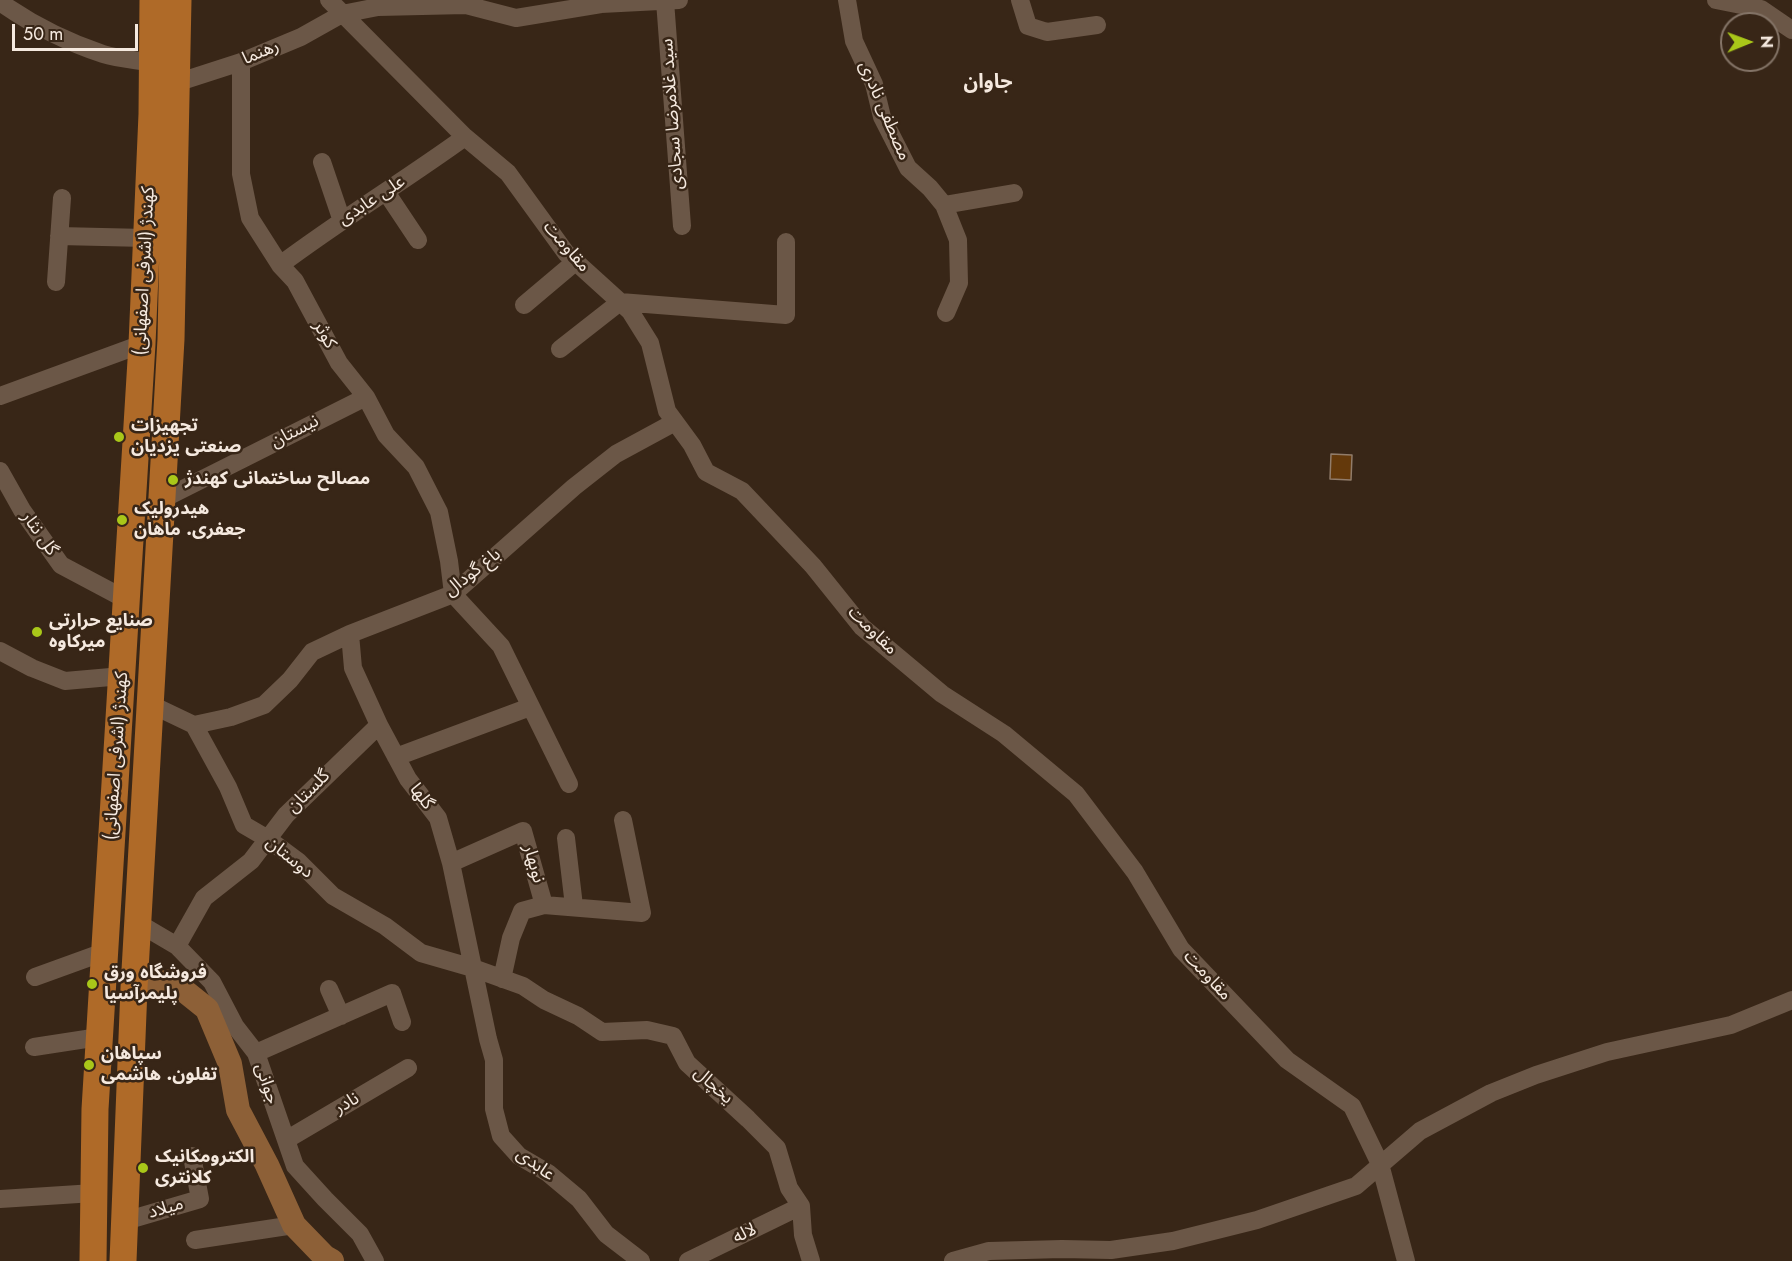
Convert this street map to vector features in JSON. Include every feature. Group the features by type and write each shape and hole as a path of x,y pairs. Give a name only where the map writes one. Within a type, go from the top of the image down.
{"main road":[{"name":"کهندژ (اشرفی اصفهانی)","path":"93,1261 94,1120 142,344 152,114 153,0"},
{"name":"کهندژ (اشرفی اصفهانی)","path":"124,1241 134,988 171,339 178,0"},
{"path":"152,114 158,126 161,147 160,235 173,235"},
{"path":"144,299 161,302 159,431 164,447"},
{"path":"94,1120 104,1178 107,1235 116,1244 124,1241"}],"street":[{"name":"مقاومت","path":"329,0 465,137 508,173 566,253 630,311 650,343 667,411 692,445 706,472 742,491 813,566 862,627 942,694 1004,734 1076,794 1135,872 1181,949 1287,1060 1352,1106 1380,1164 1406,1261"},
{"name":"مصطفی نادری","path":"847,0 854,41 874,84 882,117 908,168 930,188 944,205 958,240 959,283 946,313"},
{"path":"1020,0 1028,26 1047,32 1097,25"},
{"path":"1716,0 1761,9 1792,30"},
{"path":"516,9 601,2 672,1"},
{"name":"سید غلامرضا سجادی","path":"672,1 682,226"},
{"path":"0,2 57,35 104,54 153,63"},
{"name":"رهنما","path":"176,83 241,62 301,37 342,14 378,8 466,5 516,9"},
{"name":"کوثر","path":"241,62 241,174 250,218 280,265 295,281 339,363 366,397 386,435 416,467 439,512 453,594"},
{"name":"علی عابدی","path":"280,265 465,137"},
{"path":"322,162 342,221"},
{"path":"386,192 418,240"},
{"path":"944,205 1014,193"},
{"path":"56,282 62,198"},
{"path":"59,236 146,238"},
{"path":"560,348 620,302 786,315 786,242"},
{"path":"524,305 575,262"},
{"path":"0,396 142,344"},
{"name":"نیستان","path":"161,500 366,397"},
{"name":"باغ گودال","path":"194,725 231,717 264,705 290,680 312,652 350,633 453,594 574,487 616,454 675,422"},
{"name":"گل نثار","path":"0,471 22,510 61,565 125,599"},
{"path":"453,594 501,646 569,784"},
{"name":"گلها","path":"350,633 353,668 379,725 408,779 438,818 451,863 472,968"},
{"path":"0,651 32,668 65,681 122,676"},
{"path":"150,704 194,725"},
{"path":"396,757 530,707"},
{"name":"دوستان","path":"194,725 228,787 244,825 268,838 299,862 333,896 385,926 421,953 472,968"},
{"name":"گلستان","path":"177,946 204,898 251,861 286,815 379,725"},
{"path":"502,979 511,938 522,911 544,905 642,914 623,820"},
{"name":"نوبهار","path":"451,863 523,831 544,905"},
{"path":"566,838 574,906"},
{"name":"جوانی","path":"138,923 177,946 212,982 235,1026 256,1053 296,1166 360,1234 375,1261"},
{"path":"35,977 104,952"},
{"name":"یخچال","path":"472,968 523,987 578,1016 602,1032 647,1030 673,1036 687,1063 777,1148 789,1188 801,1206 802,1235 810,1261"},
{"name":"عابدی","path":"472,968 494,1060 494,1109 501,1136 519,1156 548,1173 579,1199 606,1234 641,1261"},
{"name":"جوانی","path":"134,988 172,981 207,1009 230,1064 238,1110 267,1165 294,1225 325,1257 332,1261"},
{"path":"329,989 341,1016"},
{"path":"256,1053 392,993 402,1022"},
{"path":"952,1261 989,1251 1062,1248 1111,1250 1173,1241 1257,1220 1356,1186 1420,1131 1491,1093 1536,1075 1607,1052 1731,1025 1792,1000"},
{"path":"34,1047 99,1036"},
{"name":"نادر","path":"286,1140 408,1068"},
{"name":"میلاد","path":"124,1241 200,1199 192,1156"},
{"path":"0,1199 94,1193"},
{"name":"لاله","path":"688,1261 801,1206"},
{"path":"195,1240 294,1225"}],"building":[{"path":"1331,454 1352,455 1351,480 1330,479"}],"place":[{"name":"تجهیزات صنعتی یزدیان","path":"119,437"},
{"name":"مصالح ساختمانی کهندژ","path":"173,480"},
{"name":"هیدرولیک جعفری. ماهان","path":"122,520"},
{"name":"صنایع حرارتی میرکاوه","path":"37,632"},
{"name":"فروشگاه ورق پلیمرآسیا","path":"92,984"},
{"name":"سپاهان تفلون. هاشمی","path":"89,1065"},
{"name":"الکترومکانیک کلانتری","path":"143,1168"}],"district":[{"name":"جاوان","path":"988,83"}]}
